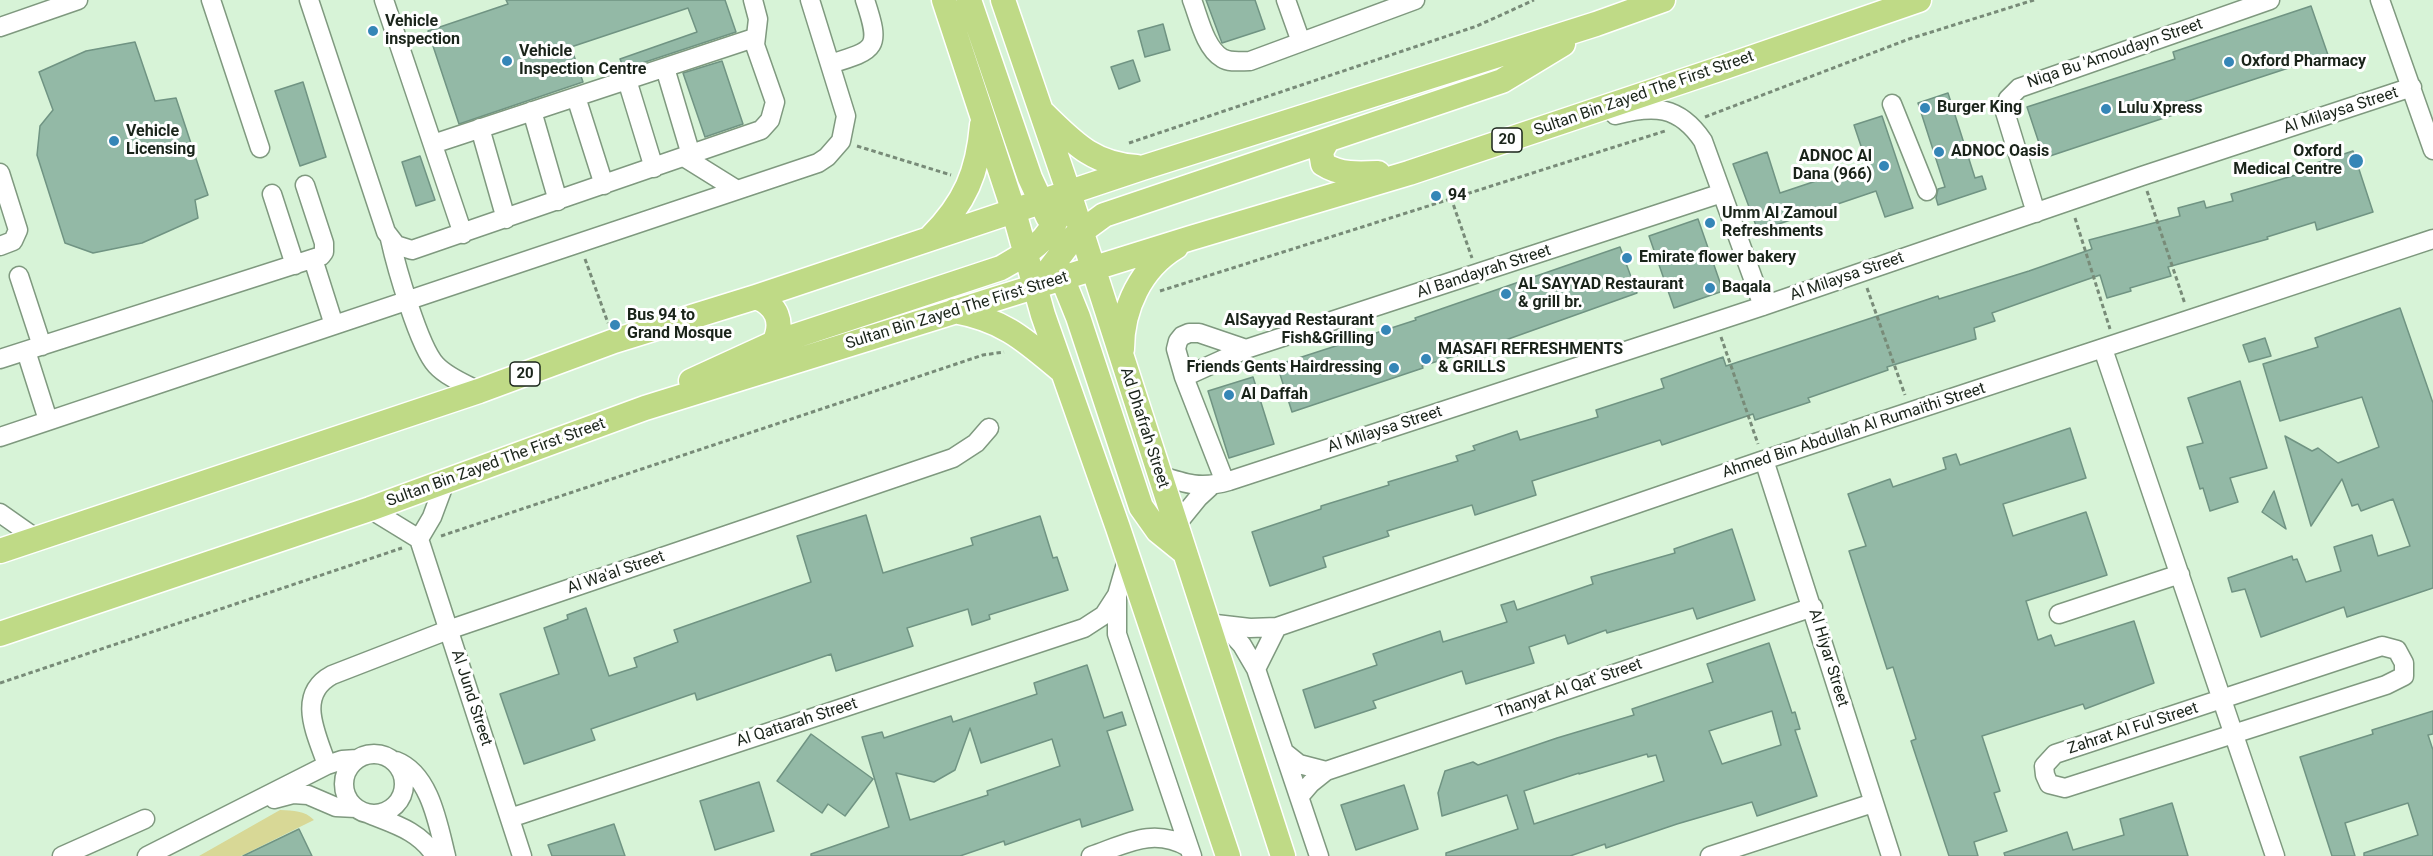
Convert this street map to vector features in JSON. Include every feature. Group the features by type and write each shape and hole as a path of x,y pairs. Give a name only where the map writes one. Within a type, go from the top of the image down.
{"main road":[{"name":"Ad Dhafrah Street","path":"944,0 1014,212 1056,248 1092,268 1184,552 1215,624 1283,856"},
{"path":"969,0 1030,178 1041,203 1141,507 1158,531 1184,552"},
{"name":"Ad Dhafrah Street","path":"1003,0 1069,193 1056,248 1036,287 1062,371 1128,557 1228,856"},
{"name":"20","path":"0,551 479,391 614,341 756,297 1142,168 1596,24 1663,0"},
{"name":"Sultan Bin Zayed The First Street","path":"3,636 445,482 645,408 1036,287 1056,248 1092,268 1409,173 1919,0"},
{"path":"645,408 700,375 774,343 1056,248 1104,215 1502,81 1596,24"},
{"path":"1041,111 1092,156 1116,166 1142,168"},
{"path":"929,238 959,204 970,184 980,152 983,119"},
{"path":"1327,141 1321,153 1323,164 1333,170 1350,174 1409,173"},
{"path":"1122,357 1122,336 1126,314 1134,294 1148,271 1168,252 1191,238"},
{"path":"756,297 773,307 778,315 779,334 774,343"},
{"path":"954,311 977,315 999,323 1014,332 1062,371"}],"street":[{"path":"0,27 78,0"},
{"path":"211,0 260,148"},
{"path":"309,0 423,344 431,359 443,371 479,391"},
{"path":"384,0 463,234"},
{"path":"390,239 396,245 412,250 755,133 770,120 775,102 757,52 754,38 758,19 753,0"},
{"path":"0,437 818,163 827,157 841,141 846,116 810,0"},
{"path":"830,64 861,55 871,46 874,32 865,0"},
{"path":"1192,0 1214,51 1223,59 1250,61 1415,0"},
{"path":"1286,0 1301,42"},
{"name":"Niqa Bu 'Amoudayn Street","path":"2036,213 2005,112 2008,99 2019,88 2270,0"},
{"path":"2380,0 2433,150"},
{"path":"433,144 754,38"},
{"path":"665,68 688,156 736,190"},
{"path":"627,80 654,168"},
{"name":"Al Milaysa Street","path":"1159,475 1192,484 1218,484 1763,306 2142,176 2412,87"},
{"path":"576,97 604,185"},
{"path":"1892,104 1927,191"},
{"path":"1506,140 1545,135 1642,108 1659,108 1689,124 1703,141 1763,306"},
{"path":"532,111 558,201"},
{"path":"480,128 506,219"},
{"path":"0,173 18,230 13,241 0,246"},
{"path":"2,354 34,349 321,256 325,248 305,185"},
{"name":"Al Bandayrah Street","path":"1184,377 1246,349 1722,193"},
{"path":"272,194 294,265"},
{"name":"Ahmed Bin Abdullah Al Rumaithi Street","path":"1215,624 1277,627 1764,460 2433,239"},
{"path":"313,259 334,325"},
{"path":"19,276 48,420"},
{"path":"1218,484 1176,349 1178,341 1189,333 1199,333 1246,349"},
{"path":"2109,347 2180,574 2275,856"},
{"name":"Al Wa'al Street","path":"327,765 310,708 311,699 319,684 332,675 448,630 953,458 975,443 989,428"},
{"name":"Al Hiyar Street","path":"1764,460 1892,856"},
{"path":"370,508 419,538 432,517 445,482"},
{"name":"Al Milaysa Street","path":"1176,525 1192,504 1218,484"},
{"path":"0,513 37,539"},
{"name":"Al Jund Street","path":"419,538 522,856"},
{"path":"1128,557 1117,595 1116,623 1125,658 1190,851"},
{"path":"2059,614 2180,574"},
{"name":"Al Qattarah Street","path":"510,818 1084,628 1104,615 1117,595"},
{"name":"Thanyat Al Qat' Street","path":"1299,797 1326,771 1813,607"},
{"path":"1215,624 1242,645 1256,669 1318,856"},
{"path":"1256,669 1277,627"},
{"path":"1084,628 1108,639 1125,658"},
{"name":"Zahrat Al Ful Street","path":"2382,646 2397,650 2404,663 2404,676 2386,685 2234,735 2065,788 2049,784 2044,776 2044,766 2055,754 2382,646"},
{"path":"147,856 252,805 327,765 374,753 392,759 412,770 425,788 446,856"},
{"path":"1284,753 1299,764 1326,771"},
{"path":"357,759 345,774 344,784 349,801 360,810 411,832 427,845 435,856"},
{"path":"252,805 300,794 315,796 336,807 383,813 399,802 403,793 403,774 392,759"},
{"path":"1151,836 1173,803"},
{"path":"1710,856 1873,803"},
{"path":"62,856 93,850 145,819"},
{"path":"1090,856 1151,836 1170,838 1190,851"}],"path":[{"path":"1124,143 1134,143 1466,30 1534,0"},
{"path":"1153,294 1689,124 1909,39 2034,0"},
{"path":"841,141 959,177"},
{"path":"2142,176 2190,320"},
{"path":"1451,198 1478,274"},
{"path":"2070,201 2109,347"},
{"path":"579,243 614,341"},
{"path":"1861,272 1911,411"},
{"path":"1716,321 1764,460"},
{"path":"0,683 401,549 419,538 440,537 983,355 1009,351"}],"green space":[{"path":"280,810 303,813 314,820 241,856 199,856"}],"building":[{"name":"Vehicle Inspection Centre","path":"506,0 725,0 736,32 624,69 620,59 697,32 688,8 571,47 583,82 459,124 428,31 508,4"},
{"path":"1206,0 1255,0 1265,29 1222,43"},
{"path":"2311,6 2328,55 2182,103 2185,111 2044,158 2027,107 2175,59 2173,52"},
{"path":"1163,24 1170,50 1145,57 1138,31"},
{"name":"Vehicle Licensing","path":"135,42 155,101 176,98 208,195 195,200 198,218 142,243 93,253 65,243 37,155 40,126 53,110 39,72 86,51"},
{"path":"1133,60 1140,81 1119,89 1111,67"},
{"path":"722,61 743,124 705,137 683,73"},
{"path":"303,82 326,157 300,166 275,91"},
{"path":"1948,93 1975,178 1982,176 1986,189 1938,205 1936,198 1938,189 1945,187 1918,103"},
{"path":"1882,116 1913,208 1885,217 1876,191 1758,231 1733,164 1767,152 1780,193 1867,164 1854,125"},
{"path":"2353,151 2373,212 2317,230 2315,222 2267,237 2268,239 2168,267 2171,276 2130,288 2131,291 2107,298 2100,275 1992,313 1995,321 1974,328 1976,339 1887,367 1888,370 1808,398 1810,402 1755,420 1753,414 1662,445 1660,440 1532,481 1536,495 1475,515 1472,505 1387,531 1389,536 1323,557 1326,567 1270,586 1252,532 1321,509 1321,506 1389,485 1388,482 1458,461 1456,456 1475,450 1473,446 1517,431 1520,440 1598,417 1596,410 1664,388 1661,379 1723,357 1726,366 1938,296 1939,299 2029,271 2092,249 2089,240 2180,216 2178,208 2204,201 2206,208 2233,201 2231,194 2299,174 2298,169"},
{"path":"420,156 435,200 416,206 402,162"},
{"path":"1698,219 1723,291 1674,308 1649,236"},
{"path":"1620,247 1637,293 1292,412 1277,365 1416,320 1415,318"},
{"path":"2400,308 2433,403 2433,588 2347,617 2344,607 2261,637 2245,589 2232,592 2228,578 2292,556 2293,560 2297,559 2306,582 2341,571 2334,547 2372,535 2378,556 2410,546 2393,499 2361,511 2358,504 2352,506 2342,479 2311,526 2285,436 2312,451 2318,448 2338,463 2379,447 2362,397 2280,421 2263,364 2318,347 2315,338"},
{"path":"2265,338 2271,356 2249,362 2243,345"},
{"path":"1253,377 1274,444 1229,458 1208,391"},
{"path":"2240,381 2267,468 2230,478 2238,502 2210,511 2203,488 2200,489 2187,447 2203,443 2188,398"},
{"path":"2070,428 2086,478 2003,504 2013,536 2086,512 2107,575 2026,601 2038,640 2051,635 2055,646 2134,621 2154,683 2085,709 2083,704 1982,736 2000,791 1994,793 2007,831 1974,842 1978,856 1949,856 1911,741 1916,739 1893,667 1887,669 1849,551 1866,546 1848,494 1890,479 1893,487 1946,469 1943,458 1956,454 1960,465"},
{"path":"2274,491 2286,529 2262,512"},
{"path":"866,515 883,573 973,545 971,538 1040,516 1053,558 1057,557 1068,590 989,615 990,619 972,625 968,609 907,628 913,646 836,671 831,654 697,700 695,693 591,729 595,740 524,764 500,694 559,674 544,628 568,619 567,615 586,608 609,676 637,667 634,658 678,642 674,630 811,582 797,536"},
{"path":"1732,529 1755,600 1697,619 1693,608 1607,633 1606,630 1568,644 1565,635 1529,647 1534,663 1466,684 1462,671 1373,701 1376,708 1315,728 1303,690 1377,665 1373,654 1440,631 1443,642 1507,622 1501,605 1514,601 1517,610 1593,584 1591,577 1675,553 1674,549"},
{"path":"1769,643 1792,713 1795,712 1800,729 1795,730 1817,796 1757,816 1752,802 1606,848 1605,844 1570,856 1446,856 1446,853 1518,829 1507,795 1442,816 1438,793 1445,771 1473,762 1478,765 1634,715 1632,709 1713,682 1707,664","holes":["1772,711 1781,745 1722,764 1709,731","1647,754 1648,757 1656,755 1664,781 1534,824 1524,791"]},
{"path":"1087,665 1104,718 1122,712 1126,725 1107,731 1133,810 1082,827 1080,819 1005,845 1004,841 960,856 811,856 811,854 889,827 862,737 882,732 884,738 951,716 953,722 1037,694 1034,683","holes":["970,728 981,763 1052,739 1060,766 987,791 988,795 910,820 896,773 934,782 955,770"]},
{"path":"2433,711 2433,734 2428,735 2433,750 2433,856 2364,856 2364,853 2418,835 2408,803 2345,823 2355,856 2332,856 2300,757 2373,734 2372,730"},
{"path":"811,734 873,779 845,816 828,804 822,813 777,781"},
{"path":"759,782 774,831 715,850 700,801"},
{"path":"1404,785 1418,829 1356,850 1341,805"},
{"path":"2172,803 2188,856 2005,856 2004,853 2067,832 2073,850 2124,835 2120,819"},
{"path":"614,824 625,856 552,856 548,845"},
{"path":"299,829 312,856 243,856"}],"place":[{"name":"Vehicle inspection","path":"373,31"},
{"name":"Vehicle Inspection Centre","path":"507,61"},
{"name":"Oxford Pharmacy","path":"2229,62"},
{"name":"Burger King","path":"1925,108"},
{"name":"Lulu Xpress","path":"2106,109"},
{"name":"Vehicle Licensing","path":"114,141"},
{"name":"ADNOC Oasis","path":"1939,152"},
{"name":"Oxford Medical Centre","path":"2356,161"},
{"name":"ADNOC Al Dana (966)","path":"1884,166"},
{"name":"94","path":"1436,196"},
{"name":"Umm Al Zamoul Refreshments","path":"1710,223"},
{"name":"Emirate flower bakery","path":"1627,258"},
{"name":"Baqala","path":"1710,288"},
{"name":"AL SAYYAD Restaurant & grill br.","path":"1506,294"},
{"name":"Bus 94 to Grand Mosque","path":"615,325"},
{"name":"AlSayyad Restaurant Fish&Grilling","path":"1386,330"},
{"name":"MASAFI REFRESHMENTS & GRILLS","path":"1426,359"},
{"name":"Friends Gents Hairdressing","path":"1394,368"},
{"name":"Al Daffah","path":"1229,395"}]}
